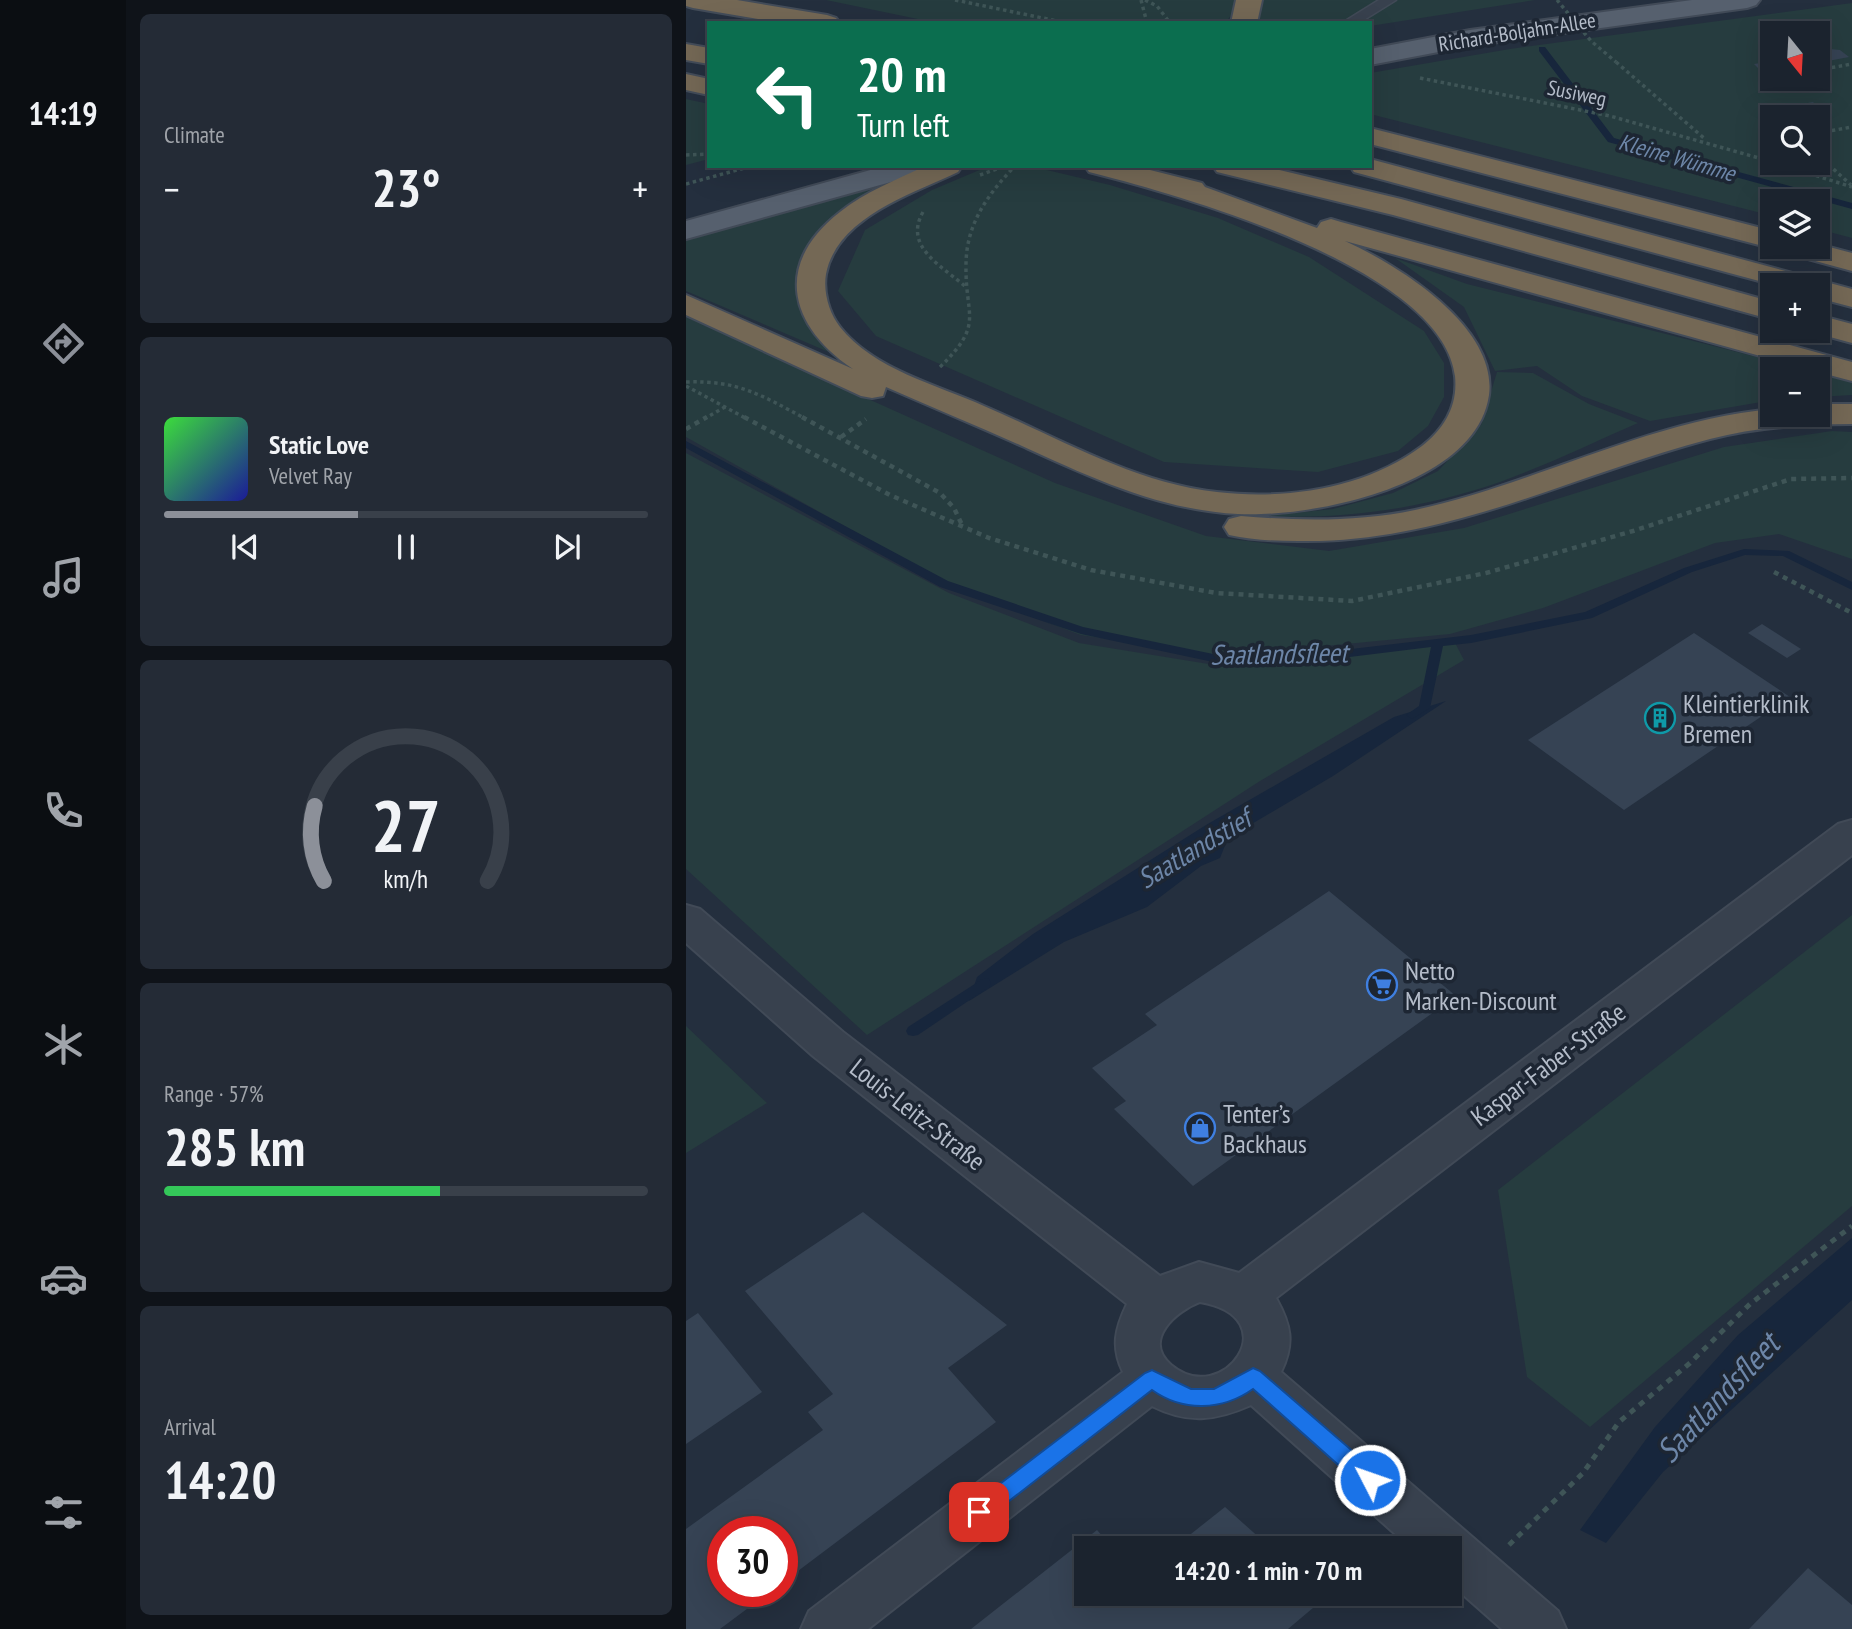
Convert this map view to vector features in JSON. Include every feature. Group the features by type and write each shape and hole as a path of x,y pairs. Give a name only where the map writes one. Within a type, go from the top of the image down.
{"highway":[{"path":"693,0 819,21"},
{"path":"729,0 819,21"},
{"path":"1244,21 1249,0"},
{"path":"686,23 707,27"},
{"path":"686,52 707,56"},
{"path":"686,82 707,87"},
{"path":"1372,137 1760,237"},
{"path":"1107,168 1852,372"},
{"path":"1235,168 1401,208 1760,307"},
{"path":"1371,168 1762,273"},
{"path":"961,172 886,196 849,219 822,247 815,262 810,295 823,327 836,342 874,368 1128,481 1178,497 1211,502 1280,504 1347,494 1398,476 1438,451 1453,437 1465,422 1471,404 1470,370 1454,333 1423,301 1385,274 1320,242 1168,183"},
{"path":"1830,256 1852,262"},
{"path":"1830,292 1852,298"},
{"path":"686,304 1031,463 1148,508 1248,527 1339,530 1416,520 1684,434 1760,419"},
{"path":"1830,328 1852,334"},
{"path":"1830,414 1852,414"}],"main road":[{"name":"Richard-Boljahn-Allee","path":"1372,35 1594,0"},
{"name":"Richard-Boljahn-Allee","path":"1372,57 1483,36 1747,0"},
{"path":"686,205 825,168"},
{"path":"686,230 911,168"}],"street":[{"name":"Kaspar-Faber-Straße","path":"1245,1295 1852,834"},
{"name":"Louis-Leitz-Straße","path":"686,920 828,1044 1156,1300"},
{"path":"1199,1282 1223,1284 1245,1295 1260,1311 1268,1333 1266,1356 1253,1377 1236,1390 1214,1398 1191,1398 1169,1391 1152,1379 1139,1360 1136,1339 1142,1318 1156,1300 1176,1287 1199,1282"},
{"path":"1253,1377 1434,1536"},
{"path":"827,1629 1152,1379"},
{"path":"1462,1561 1541,1629"}],"lane":[{"path":"1352,21 1389,0"}],"path":[{"path":"955,0 1057,21"},
{"path":"1143,0 1147,21"},
{"path":"1143,0 1157,6 1168,21"},
{"path":"1557,0 1591,41 1709,141"},
{"path":"1830,67 1852,64"},
{"name":"Susiweg","path":"1411,78 1610,116 1709,141 1760,157"},
{"path":"1830,131 1852,127"},
{"path":"686,155 707,153"},
{"path":"1830,166 1852,187"},
{"path":"686,184 745,168"},
{"path":"961,172 990,168"},
{"path":"937,370 956,354 971,332 974,308 967,288 967,246 976,214 992,189 1013,168"},
{"name":"Susiweg","path":"1815,175 1852,187"},
{"path":"924,209 915,226 920,246 967,288"},
{"path":"707,381 743,386 940,493 954,508 963,526 890,495 686,384 707,381"},
{"path":"686,429 726,407"},
{"path":"841,437 874,414"},
{"path":"1774,572 1852,613"},
{"path":"1462,1556 1583,1474 1619,1422 1690,1363 1750,1304 1852,1226"}],"green space":[{"path":"826,0 1236,0 1233,13 1227,21 927,21"},
{"path":"1264,0 1535,0 1372,26 1372,21 1256,21"},
{"path":"1852,3 1852,238 1830,232 1830,189 1760,189 1760,213 1372,115 1372,73 1510,49"},
{"path":"686,99 707,104 707,160 686,165"},
{"path":"984,168 1038,168 1110,185 1218,218 1309,257 1424,331 1444,363 1444,397 1428,426 1398,451 1318,472 1164,462 876,336 838,291 865,230 932,190"},
{"path":"886,185 854,204 799,299 807,323 837,350 831,353 686,291 686,240"},
{"path":"1395,258 1467,284 1760,358 1760,402 1650,421 1582,396 1537,366 1495,371 1464,307"},
{"path":"686,317 1055,483 1206,536 1329,551 1464,528 1724,447 1832,431 1852,432 1852,559 1779,534 1715,543 1543,608 1450,634 1220,656 1081,635 955,588 686,437"},
{"path":"1497,372 1533,373 1589,404 1638,423 1518,475 1443,499 1355,514 1265,516 1333,509 1393,493 1438,471 1481,425"},
{"path":"1830,377 1852,383 1852,395 1830,396"},
{"path":"686,453 949,593 1079,643 1227,667 1454,641 1464,660 1260,781 867,1035 686,869"},
{"path":"1852,915 1852,1206 1590,1427 1527,1377 1498,1190"},
{"path":"686,1026 767,1103 686,1153"}],"water":[{"path":"1446,701 1333,776 1228,838 1220,858 1201,866 1147,907 1064,942 969,1001 977,977 1033,934 1206,825 1394,717"},
{"path":"1852,1238 1852,1300 1663,1472 1606,1543 1580,1530 1655,1427 1738,1335"}],"building":[{"path":"1830,49 1840,50 1849,57 1830,61"},
{"path":"1762,624 1801,649 1787,658 1748,633"},
{"name":"Kleintierklinik Bremen","path":"1694,633 1790,697 1624,810 1528,740"},
{"path":"1329,891 1456,996 1193,1186 1114,1109 1126,1101 1092,1068 1157,1025 1145,1014"},
{"path":"863,1212 1007,1325 948,1368 996,1422 798,1571 798,1516 707,1516 707,1607 750,1607 720,1629 686,1629 686,1529 823,1430 808,1412 833,1394 745,1291"},
{"path":"698,1313 762,1392 686,1444 686,1321"},
{"path":"1225,1507 1257,1536 1188,1536"},
{"path":"1097,1530 1102,1536 1089,1536"},
{"path":"1074,1548 1074,1606 1315,1606 1288,1629 971,1629"},
{"path":"1808,1568 1852,1605 1852,1629 1749,1629"}],"waterway":[{"name":"Kleine Wümme","path":"1542,49 1611,140 1852,206"},
{"name":"Saatlandsfleet","path":"686,444 944,584 1081,630 1218,659 1317,657 1471,639 1588,615 1688,570 1744,552 1785,553 1852,586"},
{"name":"Saatlandstief","path":"1412,715 1424,708 1438,643"},
{"name":"Saatlandstief","path":"913,1031 984,983"}],"place":[{"name":"Kleintierklinik Bremen","path":"1660,718"},
{"name":"Netto Marken-Discount","path":"1382,985"},
{"name":"Tenter’s Backhaus","path":"1200,1128"}],"route":[{"path":"979,1512 1152,1379 1169,1391 1191,1398 1214,1398 1236,1390 1253,1377 1370,1480"}]}
